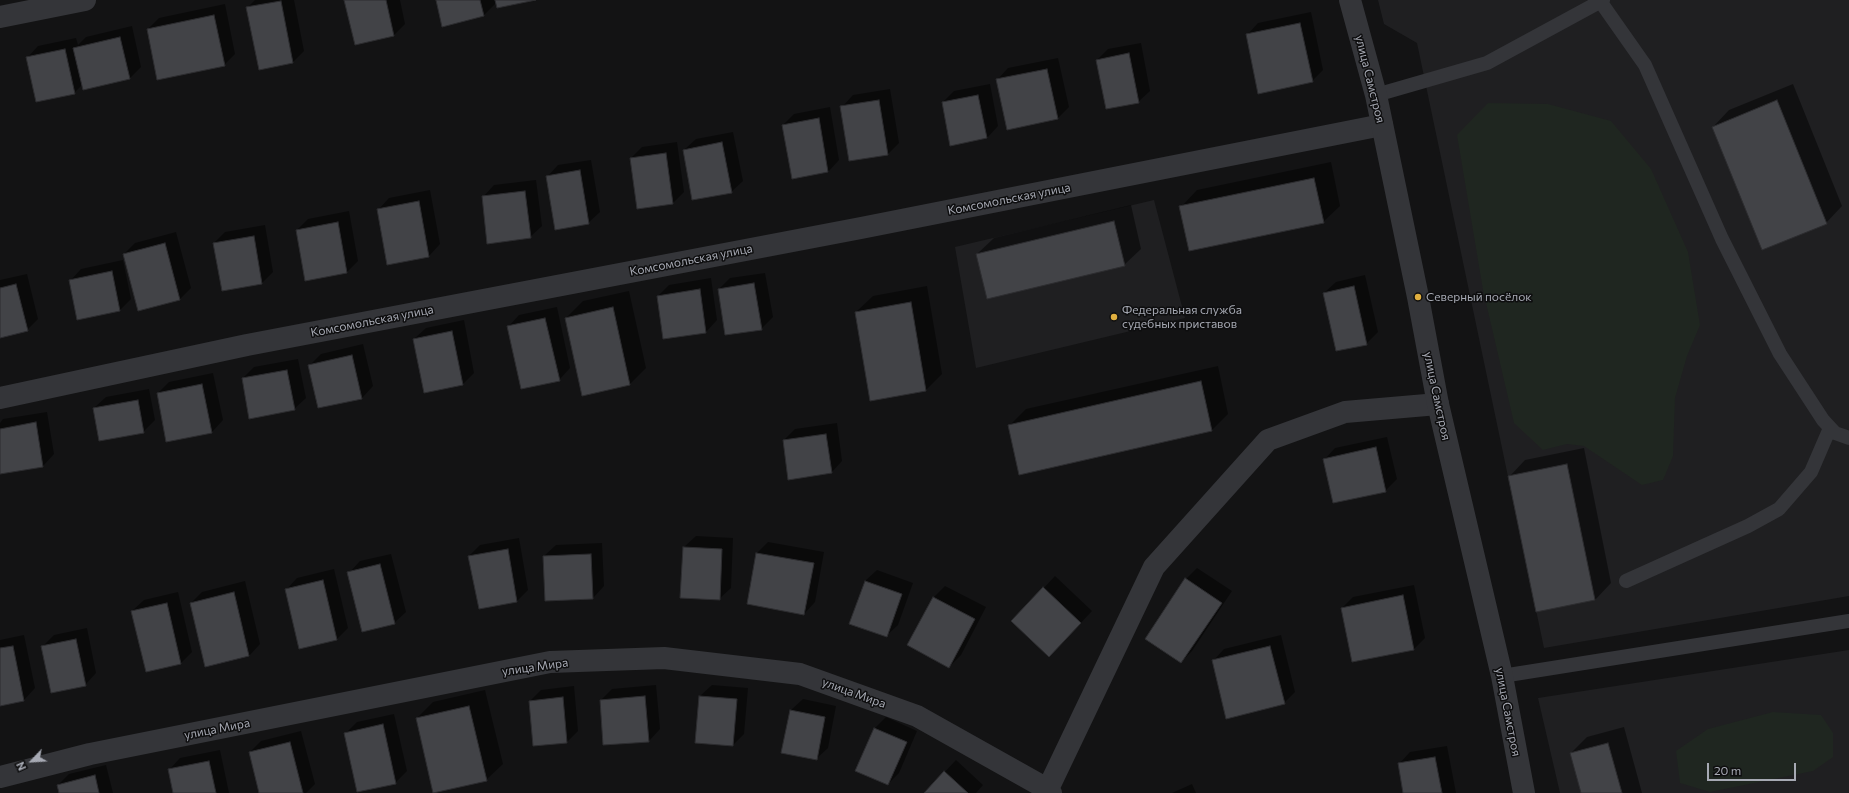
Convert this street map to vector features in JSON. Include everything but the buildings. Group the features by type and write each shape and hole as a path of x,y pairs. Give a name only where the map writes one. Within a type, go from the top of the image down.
{"street":[{"path":"0,17 85,0"},
{"name":"улица Самстроя","path":"1350,0 1376,95 1418,297 1438,404 1502,676 1524,793"},
{"name":"Комсомольская улица","path":"0,398 247,345 861,228 1382,125"},
{"path":"1049,792 1154,566 1268,440 1345,412 1438,404"},
{"name":"улица Мира","path":"0,777 90,754 550,662 664,658 800,674 917,716 1049,792"}],"lane":[{"path":"1376,95 1487,63 1602,1 1645,65 1722,239 1780,354 1823,420 1836,433 1849,438"},
{"path":"1626,581 1748,526 1779,509 1811,472 1830,428"},
{"path":"1502,676 1849,621"}],"shaded area":[{"path":"1378,0 1849,0 1849,596 1544,648 1417,43 1384,24"},
{"path":"1488,103 1548,104 1611,121 1651,169 1688,252 1700,325 1687,356 1675,398 1673,456 1663,480 1642,485 1584,446 1567,444 1543,450 1514,423 1483,290 1457,135"},
{"path":"1154,200 1185,318 976,368 955,247"},
{"path":"1849,650 1849,793 1560,793 1538,698"},
{"path":"1773,712 1821,715 1833,733 1833,757 1813,771 1710,792 1680,783 1676,751 1708,729"}],"place":[{"name":"Северный посёлок","path":"1418,297"},
{"name":"Федеральная служба судебных приставов","path":"1114,317"}]}
